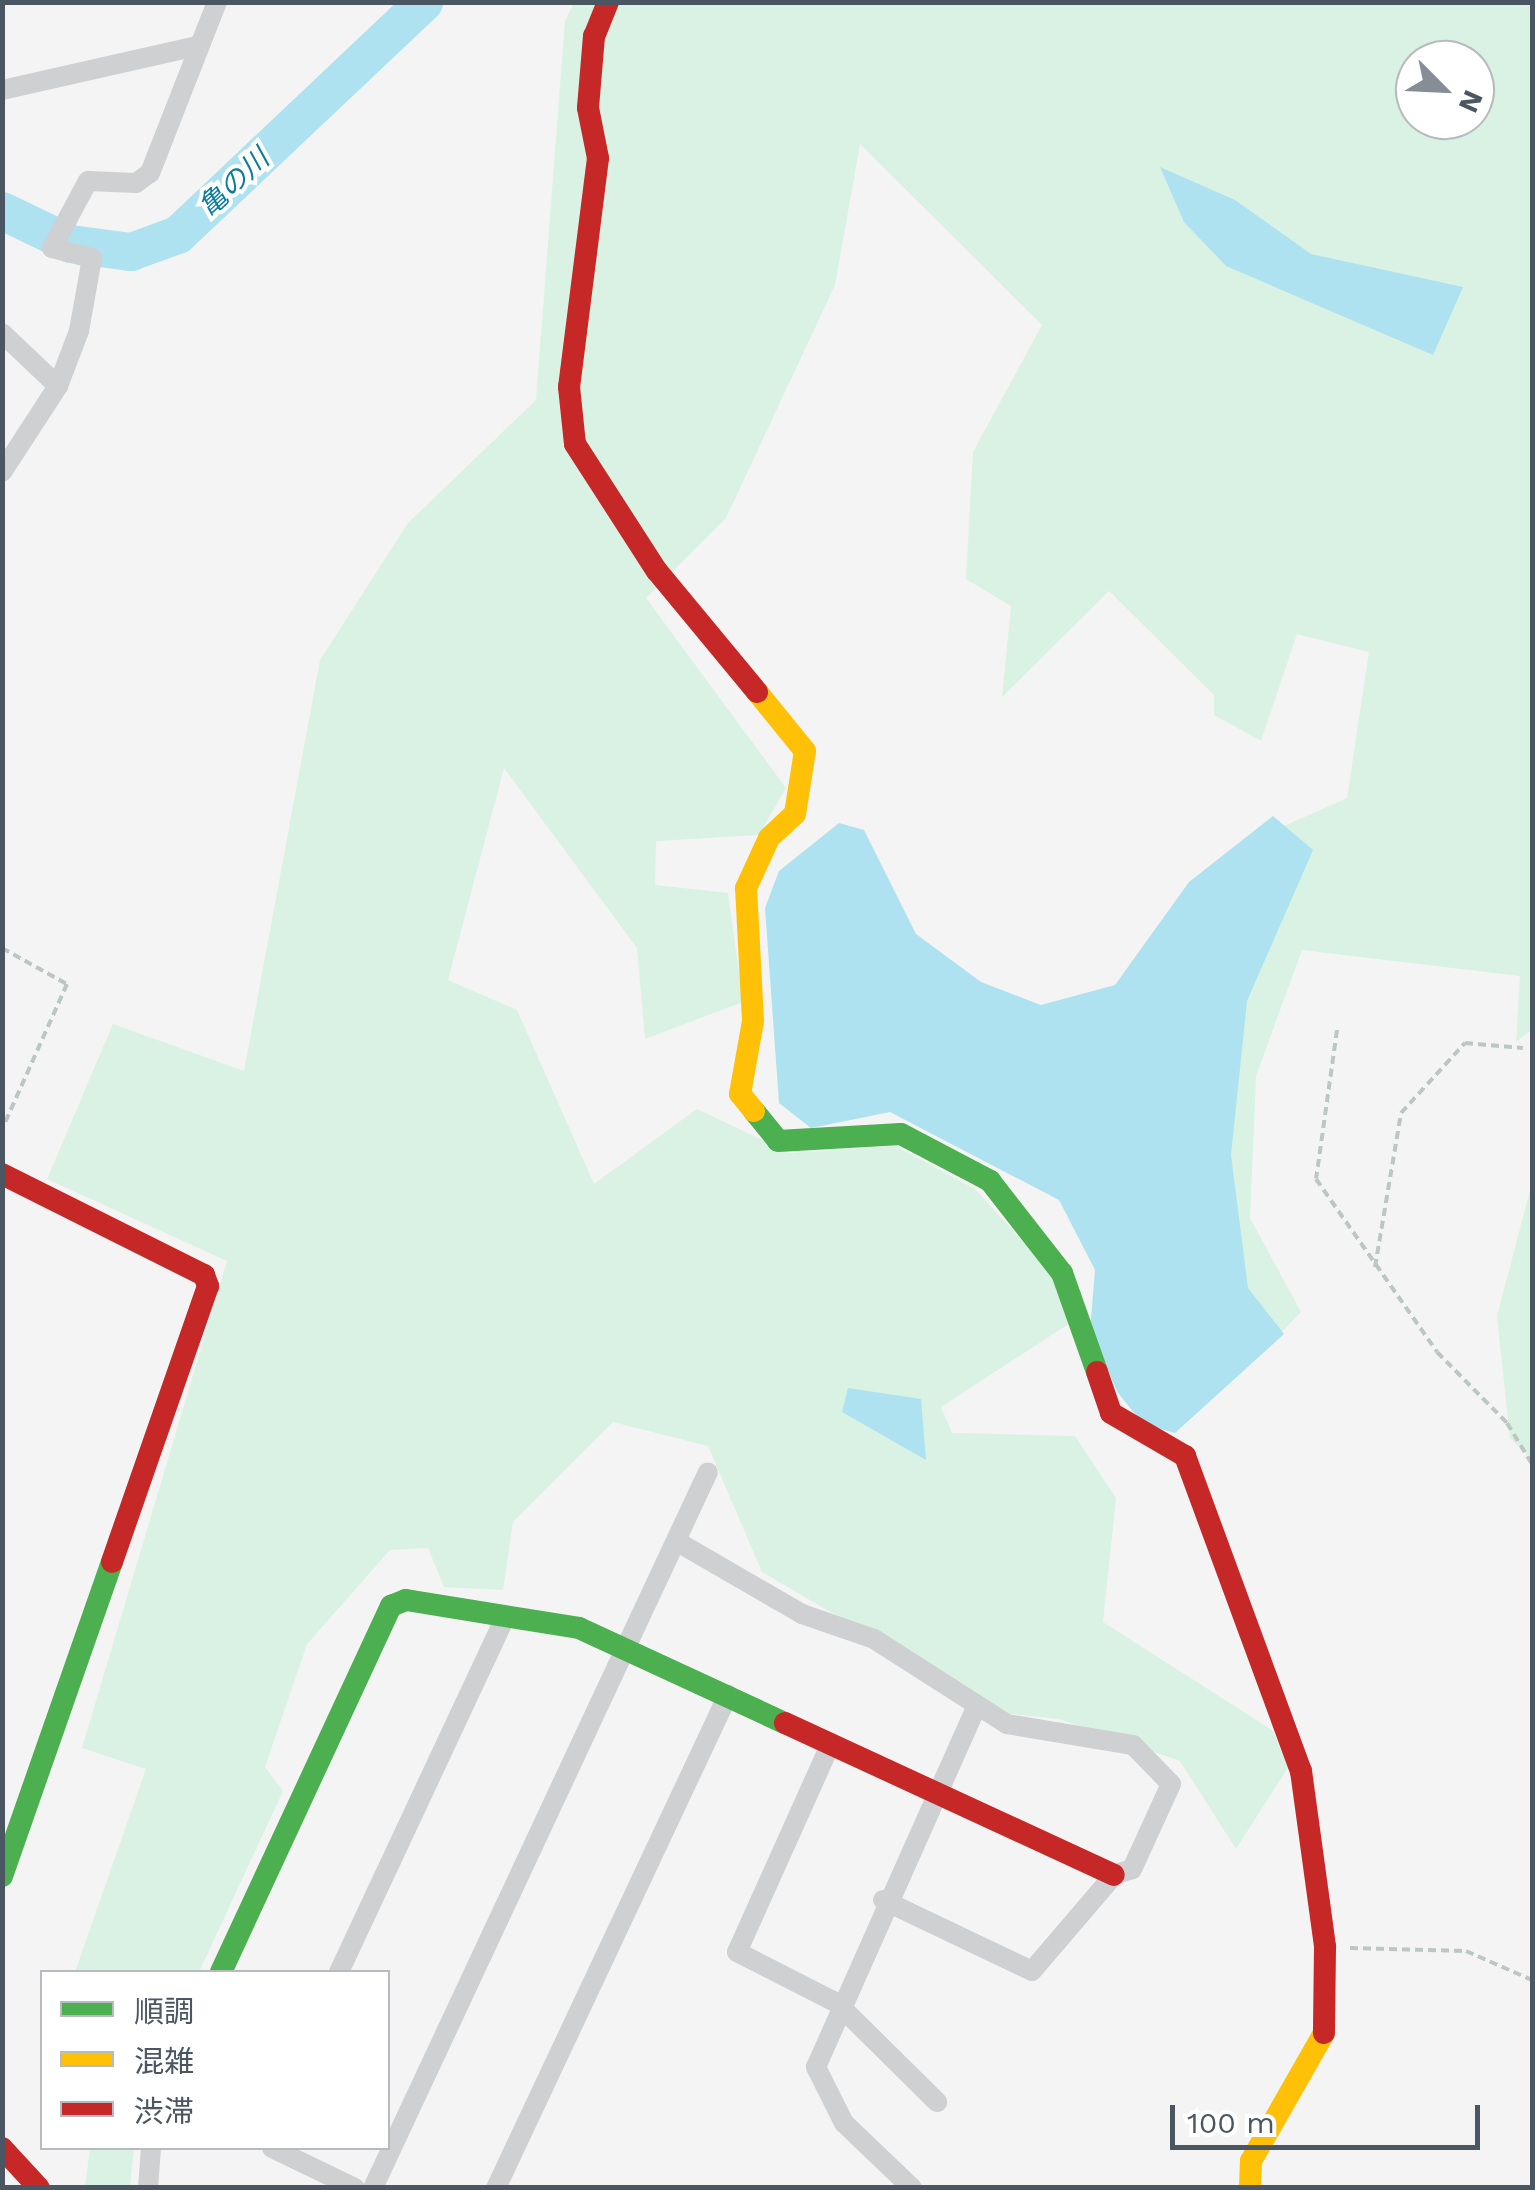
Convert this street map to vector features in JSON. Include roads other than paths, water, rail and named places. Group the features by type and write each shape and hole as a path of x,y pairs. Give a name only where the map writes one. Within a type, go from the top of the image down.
{"street":[{"path":"2,472 58,386 92,258 52,248 79,189 150,172 217,2"},
{"path":"608,2 594,36 588,108 598,158 569,387 575,444 657,571 805,752 795,814 768,838 746,888 753,1021 740,1094 778,1141 901,1134 965,1162 1038,1233 1062,1274 1111,1413 1185,1456 1241,1580 1301,1772 1325,1947 1324,2044 1252,2162 1250,2188"},
{"path":"2,90 198,46"},
{"path":"2,333 58,386"},
{"path":"2,1174 204,1274 208,1286 11,1841 2,1876"},
{"path":"373,2188 708,1472"},
{"path":"676,1541 802,1614 874,1639 976,1708 1007,1724 1133,1745 1161,1767 1171,1784 1132,1869 1114,1875 1032,1971 883,1900"},
{"path":"222,1970 392,1606 406,1600 506,1618 530,1616 626,1648 1114,1875"},
{"path":"341,1970 506,1618"},
{"path":"496,2188 728,1695"},
{"path":"912,2188 827,2099 816,2067 837,2003 976,1708"},
{"path":"831,1743 737,1952 837,2003 938,2102"},
{"path":"2,2148 39,2188"},
{"path":"148,2188 151,2150"},
{"path":"276,2150 355,2188"}],"water":[{"path":"1160,167 1235,200 1311,254 1463,287 1433,355 1226,266 1184,222"},
{"path":"1273,816 1313,850 1247,1001 1231,1155 1248,1288 1284,1334 1175,1433 1143,1424 1118,1393 1090,1331 1095,1270 1059,1200 890,1112 811,1128 779,1103 765,908 779,871 839,823 864,830 916,934 981,982 1041,1005 1115,985 1189,882"},
{"path":"848,1388 921,1399 926,1460 842,1412"}],"waterway":[{"name":"亀の川","path":"2,211 71,244 131,252 178,235 424,2"}]}
